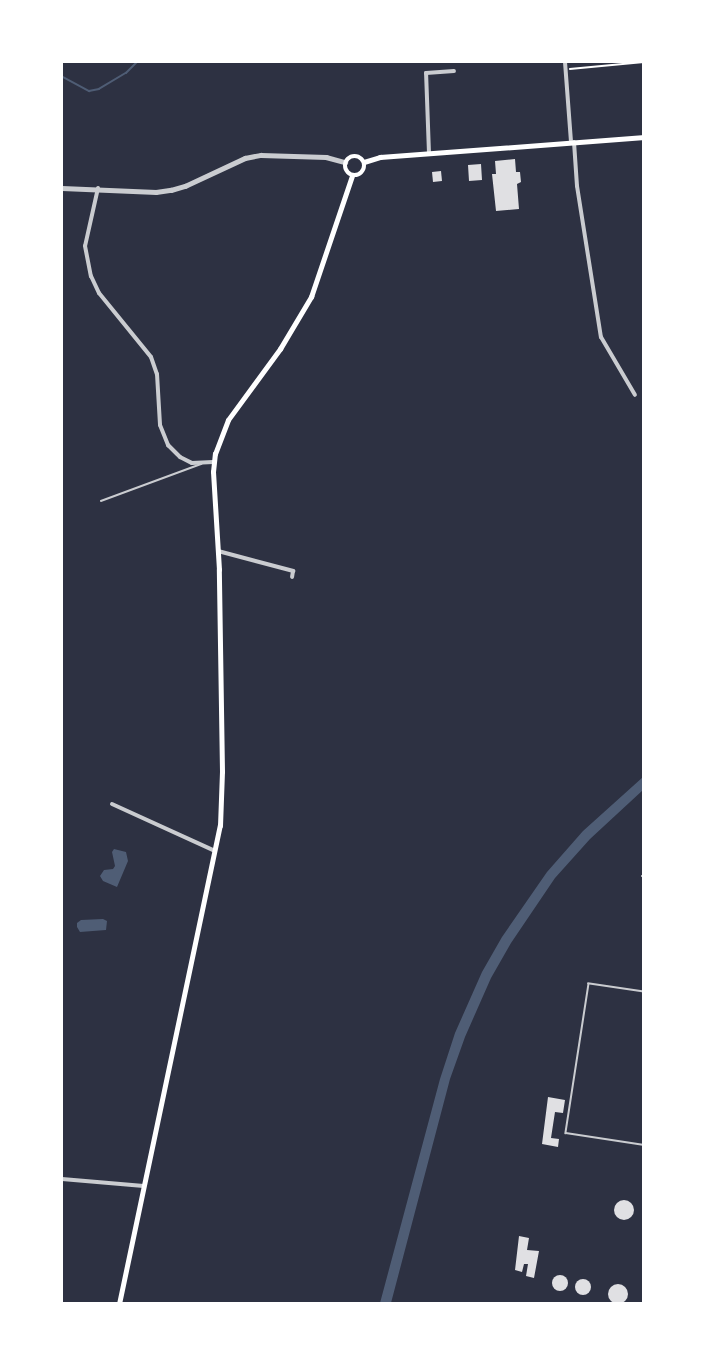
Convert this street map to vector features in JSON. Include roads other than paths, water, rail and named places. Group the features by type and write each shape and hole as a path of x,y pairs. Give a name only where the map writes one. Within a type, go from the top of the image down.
{"main road":[{"path":"364,162 380,157 644,136"},
{"path":"352,176 345,170 345,162 355,155 364,162"},
{"path":"352,176 363,172 364,162"},
{"path":"119,1304 216,852 222,787 218,551 213,462 228,420 280,349 311,297 352,176"}],"street":[{"path":"564,62 580,206 601,337 635,395"},
{"path":"429,153 426,73 454,71"},
{"path":"62,188 156,192 171,190 257,156 326,157 345,162"},
{"path":"98,188 86,246 91,276 99,293 152,357 157,374 160,425 168,445 186,460 201,464 213,462"},
{"path":"218,551 293,571 292,577"},
{"path":"112,804 216,852"},
{"path":"62,1179 144,1186"}],"lane":[{"path":"101,501 201,464"},
{"path":"644,992 589,984 566,1133 644,1145"}],"water":[{"path":"643,777 643,790 590,839 555,878 511,943 491,978 465,1037 450,1079 391,1303 380,1303 440,1079 455,1033 482,972 502,937 547,872 583,831"},
{"path":"114,849 126,852 128,861 117,887 103,881 100,876 104,870 113,869 115,866 112,852"},
{"path":"103,919 107,921 106,930 80,932 77,927 77,923 81,920"}],"waterway":[{"path":"63,77 89,91 99,89 126,73 137,62"}]}
